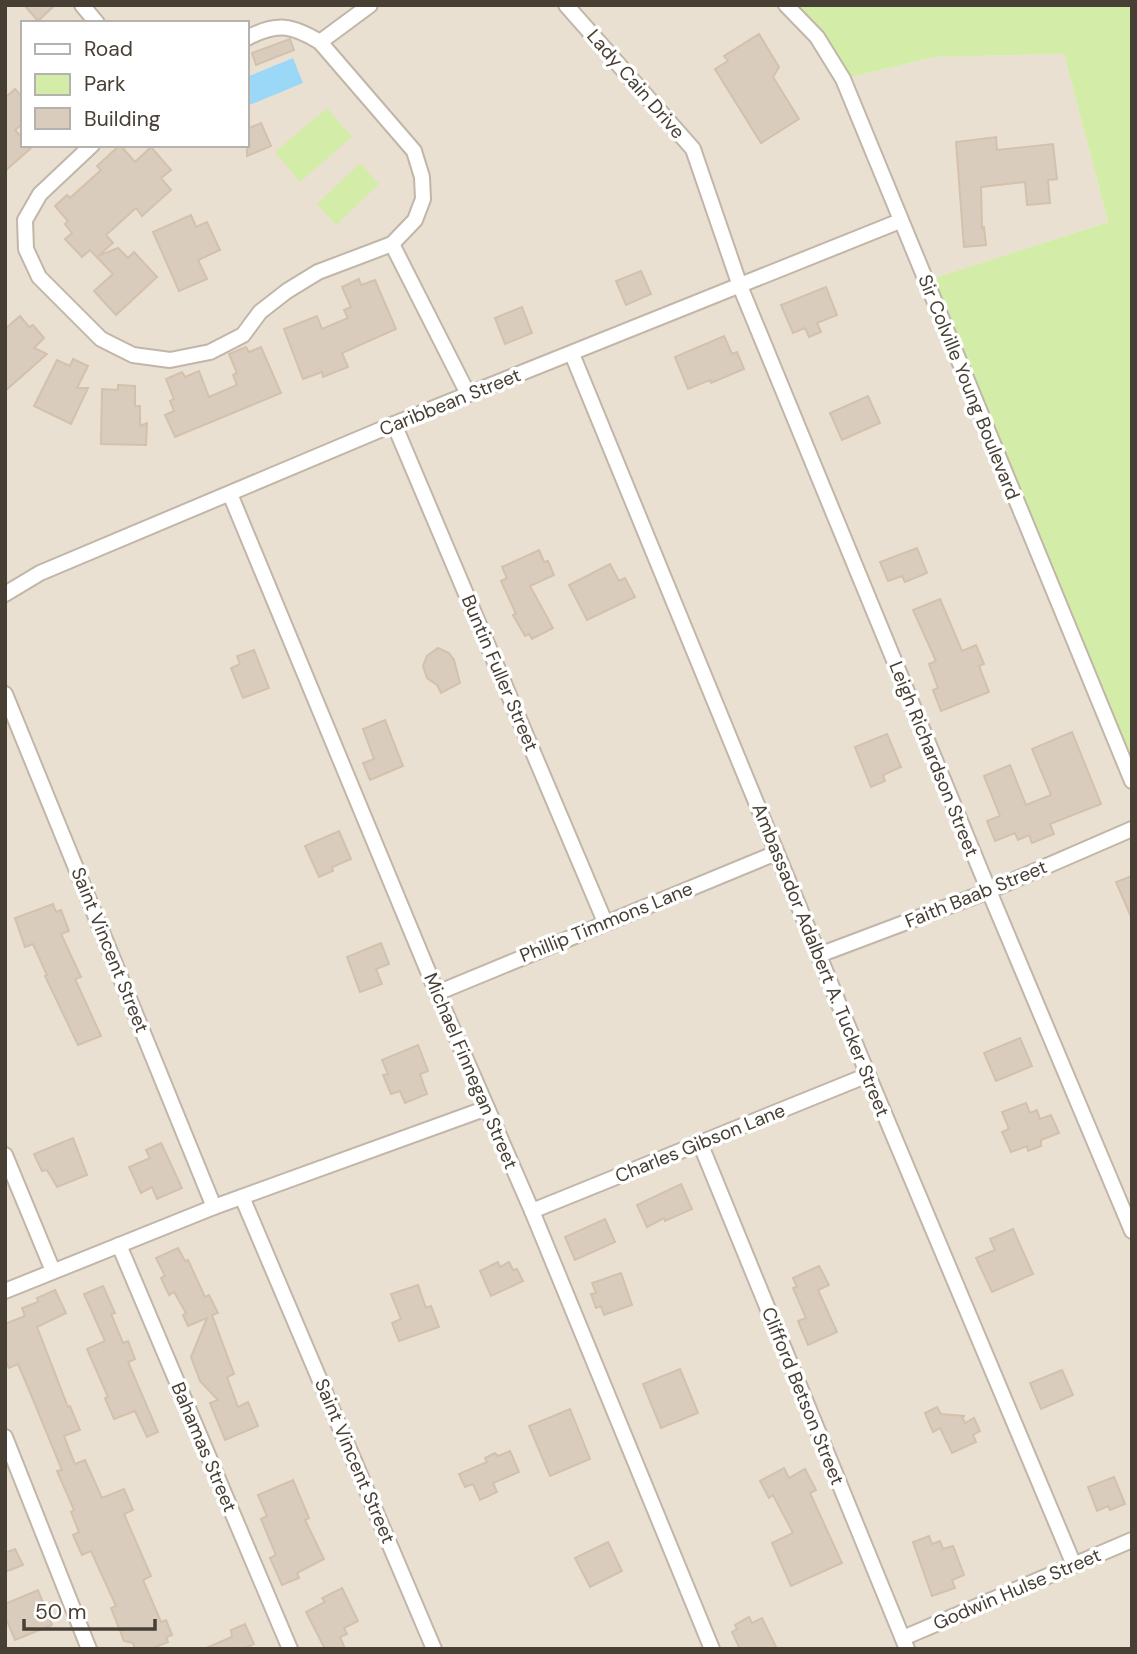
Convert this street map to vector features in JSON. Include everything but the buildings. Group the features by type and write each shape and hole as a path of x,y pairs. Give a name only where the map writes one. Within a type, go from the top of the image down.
{"street":[{"path":"82,5 95,21"},
{"path":"320,42 370,5"},
{"name":"Lady Cain Drive","path":"566,5 693,149 740,286"},
{"name":"Sir Colville Young Boulevard","path":"786,5 817,37 842,79 1132,781"},
{"path":"90,147 40,194 25,220 26,249 39,277 101,339 133,355 170,360 210,352 243,335 260,312 318,272 392,244 415,219 423,199 422,177 414,151 320,42 301,31 281,26 261,30 248,37"},
{"name":"Caribbean Street","path":"5,594 40,573 394,424 900,221"},
{"path":"392,244 468,394"},
{"name":"Leigh Richardson Street","path":"740,286 1132,1231"},
{"name":"Ambassador Adalbert A. Tucker Street","path":"572,354 818,955 1074,1565"},
{"name":"Buntin Fuller Street","path":"394,424 605,922"},
{"name":"Michael Finnegan Street","path":"230,494 437,993 532,1211 712,1649"},
{"name":"Saint Vincent Street","path":"5,694 214,1207"},
{"name":"Faith Baab Street","path":"818,955 989,891 1132,830"},
{"name":"Phillip Timmons Lane","path":"437,993 776,853"},
{"name":"Charles Gibson Lane","path":"532,1211 868,1075"},
{"path":"5,1291 214,1207 487,1108"},
{"name":"Clifford Betson Street","path":"699,1143 905,1643"},
{"path":"5,1155 53,1271"},
{"name":"Saint Vincent Street","path":"242,1197 434,1649"},
{"name":"Bahamas Street","path":"119,1245 290,1649"},
{"path":"5,1437 89,1649"},
{"name":"Godwin Hulse Street","path":"905,1643 1132,1540"}],"shaded area":[{"path":"5,5 786,5 843,79 935,57 1064,54 1108,222 926,281 1132,766 1132,1649 5,1649"}],"green space":[{"path":"786,5 1132,5 1132,766 925,281 1108,222 1064,54 935,57 843,79"},
{"path":"327,108 352,137 300,182 275,152"},
{"path":"360,163 379,184 336,225 317,204"}],"water":[{"path":"293,58 303,83 248,106 248,77"}]}
